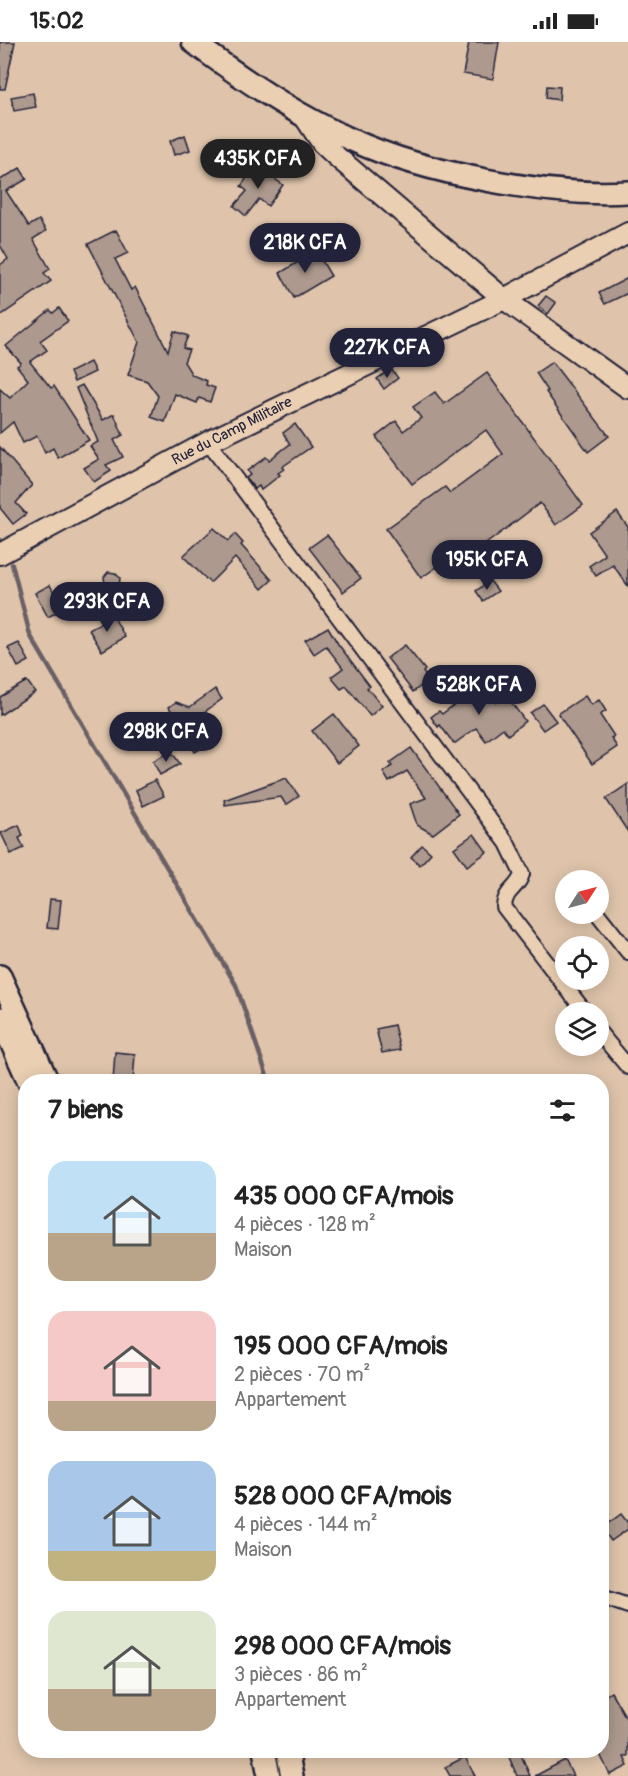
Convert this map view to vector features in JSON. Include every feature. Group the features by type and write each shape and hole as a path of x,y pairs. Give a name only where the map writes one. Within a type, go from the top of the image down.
{"main road":[{"path":"193,42 222,64 304,116 353,141 441,169 529,187 578,192 628,192"},
{"path":"0,976 44,1074"},
{"path":"0,1018 25,1074"},
{"path":"266,1758 269,1776"},
{"path":"289,1758 292,1776"}],"street":[{"path":"304,116 322,142 337,157 504,299 628,388"},
{"name":"Rue du Camp Militaire","path":"0,554 208,442 504,299 628,233"},
{"path":"208,442 507,843 522,874 520,880 505,896 504,907 577,1002"},
{"path":"606,924 628,952"},
{"path":"609,1044 628,1067"},
{"path":"609,1599 628,1606"}],"building":[{"path":"0,42 15,42 5,89 0,89"},
{"path":"469,42 499,42 493,79 463,74"},
{"path":"547,86 560,87 559,100 546,98"},
{"path":"33,93 36,107 14,111 11,97"},
{"path":"185,135 190,150 174,155 170,141"},
{"path":"256,165 283,185 268,206 259,199 246,216 234,206 247,191 241,186"},
{"path":"20,168 27,179 6,191 29,226 39,220 46,231 33,239 50,269 44,273 51,281 0,316 0,265 8,259 0,245 0,180"},
{"path":"116,230 128,253 115,259 131,290 135,287 168,351 174,331 188,336 183,348 189,350 184,362 192,375 207,381 206,385 215,388 210,402 199,398 197,403 175,394 165,422 151,417 158,396 147,381 128,375 139,342 88,244"},
{"path":"315,249 331,276 294,298 280,273"},
{"path":"628,278 628,293 605,304 599,293"},
{"path":"546,296 556,303 548,314 538,306"},
{"path":"59,308 68,321 40,341 47,350 30,362 51,388 54,386 89,440 58,458 53,448 45,453 37,436 23,443 13,422 0,433 0,389 10,398 28,380 17,366 21,363 6,346 50,310 53,313"},
{"path":"90,362 95,372 74,382 70,372"},
{"path":"552,362 609,436 588,452 546,392 548,391 536,373"},
{"path":"391,369 398,378 384,389 377,379"},
{"path":"487,373 583,505 556,525 540,503 466,559 460,551 421,578 386,529 445,487 450,493 503,454 486,430 412,484 376,437 396,421 403,431 421,418 413,407 435,392 444,404"},
{"path":"82,385 103,420 114,414 123,435 114,440 123,457 106,465 111,471 94,482 84,468 99,459 90,446 98,442 76,388"},
{"path":"295,424 311,447 282,467 284,469 278,473 280,475 261,490 259,486 255,489 246,478 250,475 247,471 266,457 269,460 290,444 283,433"},
{"path":"0,447 32,485 16,503 26,514 13,524 0,508"},
{"path":"617,512 628,527 628,586 613,565 596,576 589,566 605,555 589,532"},
{"path":"214,528 228,541 235,534 243,543 241,545 272,580 262,589 235,558 210,583 183,556"},
{"path":"327,535 361,578 343,592 309,548"},
{"path":"108,572 115,573 120,578 119,585 113,588 105,584 104,577"},
{"path":"490,581 498,591 483,601 476,591"},
{"path":"50,585 63,609 48,617 35,593"},
{"path":"113,616 125,637 102,651 89,630"},
{"path":"328,627 370,686 367,688 382,706 370,716 346,686 341,689 331,677 343,668 326,646 314,654 305,640"},
{"path":"19,643 29,661 18,667 8,648"},
{"path":"405,645 425,670 423,672 429,680 413,692 387,658"},
{"path":"27,681 35,692 0,715 0,697"},
{"path":"482,683 496,702 506,695 525,721 508,735 503,728 486,741 476,728 454,744 431,717 439,711 442,714"},
{"path":"215,689 222,699 195,719 209,744 195,752 169,707 176,702 190,707"},
{"path":"585,696 591,705 599,700 606,711 600,715 614,736 611,738 617,747 592,764 558,714"},
{"path":"543,704 556,721 543,730 530,713"},
{"path":"334,714 359,746 337,763 312,731"},
{"path":"411,748 459,814 433,834 417,825 410,804 426,798 407,771 389,782 383,772 392,766 390,763"},
{"path":"171,751 180,764 160,775 153,761"},
{"path":"286,778 299,796 286,805 281,797 225,805 224,800"},
{"path":"155,780 164,796 143,806 136,790"},
{"path":"628,784 628,832 606,799"},
{"path":"19,825 23,836 19,838 24,848 11,854 1,833"},
{"path":"474,834 487,852 467,866 454,848"},
{"path":"422,845 431,853 420,865 411,857"},
{"path":"50,899 61,900 58,929 47,928"},
{"path":"394,1025 400,1050 382,1053 376,1029"},
{"path":"115,1052 135,1054 134,1074 114,1074"},
{"path":"621,1514 628,1523 628,1529 611,1541 609,1523"},
{"path":"611,1692 628,1721 628,1756 624,1757 628,1766 610,1775 602,1758 609,1758 609,1693"},
{"path":"466,1758 475,1776 450,1776 445,1767"},
{"path":"509,1758 522,1758 530,1776 517,1776"},
{"path":"565,1760 573,1776 535,1776"}],"waterway":[{"path":"12,564 30,635 236,985 266,1074"}]}
